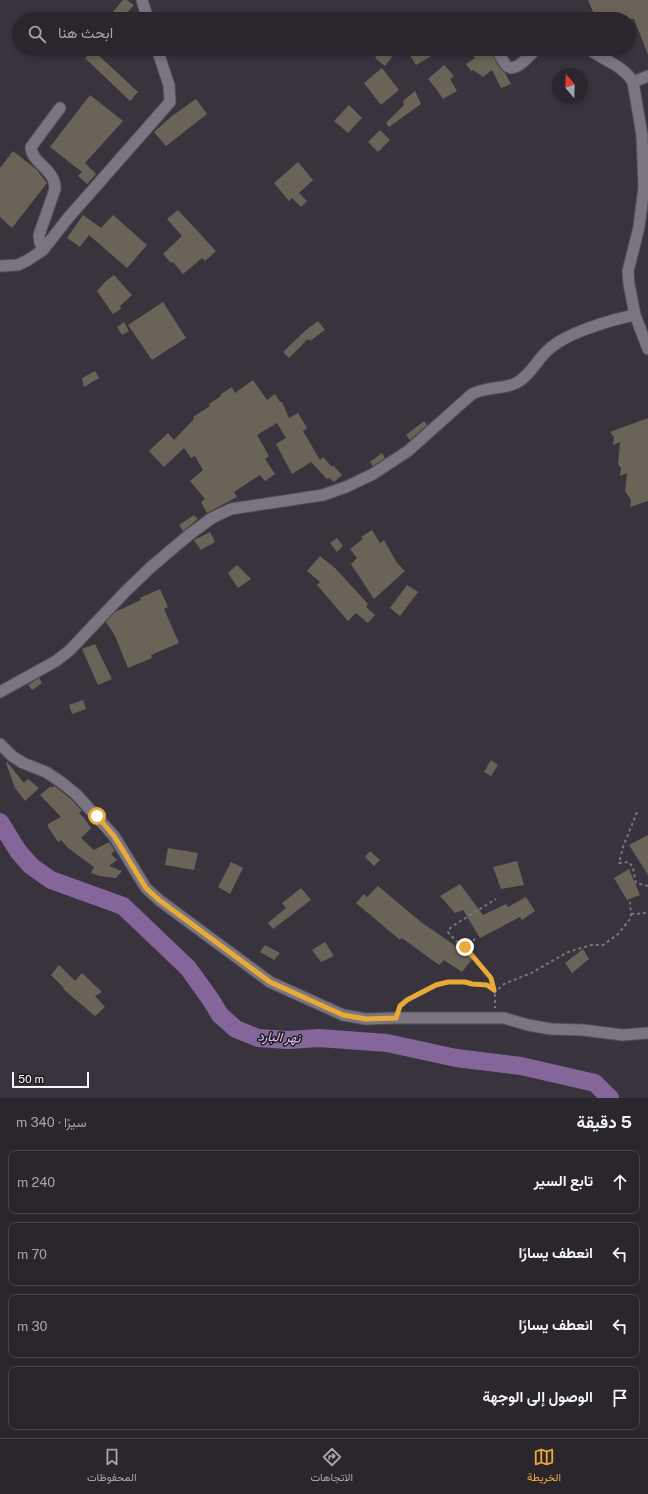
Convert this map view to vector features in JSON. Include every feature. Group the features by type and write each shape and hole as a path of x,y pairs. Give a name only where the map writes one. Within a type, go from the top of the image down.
{"street":[{"path":"142,0 146,12"},
{"path":"0,266 18,265 28,260 44,248 68,218 170,102 169,85 159,56"},
{"path":"501,56 508,67 514,68 528,56"},
{"path":"599,56 620,67 626,72 633,82 642,135 644,187 639,227 628,271 635,315 648,349"},
{"path":"633,82 648,76"},
{"path":"44,248 40,243 38,235 55,189 55,183 53,176 32,153 31,147 60,108"},
{"path":"0,692 56,661 70,650 125,592 190,534 212,518 231,509 323,495 346,487 373,474 408,451 472,394 518,382 528,375 548,350 572,335 616,319 635,315"},
{"path":"0,744 12,756 23,763 46,772 62,782 77,795 114,836 146,888 159,900 270,982 343,1015 366,1019 504,1018 528,1025 550,1029 583,1030 623,1035 648,1033"}],"path":[{"path":"637,812 623,847 619,863 629,862 633,868 636,883 648,886"},
{"path":"495,1018 494,991 491,978 468,951 448,932 451,927 496,899"},
{"path":"494,991 504,984 531,973 568,952 591,945 603,945 618,934 631,918 630,902"},
{"path":"631,914 648,913"},
{"path":"468,951 473,946 476,936"},
{"path":"396,1018 400,1006 407,1000 436,985 448,982 465,982 487,985 494,991"}],"building":[{"path":"123,0 127,0 134,5 128,12 113,12"},
{"path":"588,0 648,0 648,55 636,24 636,12 593,12"},
{"path":"88,56 99,56 138,92 130,101 85,58"},
{"path":"377,56 393,56 385,66 375,58"},
{"path":"410,56 431,56 416,65"},
{"path":"473,56 493,56 511,84 501,88 492,70 483,77 473,70 471,71 466,64 475,58"},
{"path":"444,65 454,76 450,79 457,91 443,99 428,79"},
{"path":"382,68 399,90 381,105 364,83"},
{"path":"415,91 421,104 389,127 386,123 404,105 403,101"},
{"path":"90,95 123,121 85,163 96,174 87,184 78,176 82,172 50,147"},
{"path":"196,99 207,114 166,146 154,132 172,116"},
{"path":"349,105 362,118 348,133 334,121"},
{"path":"380,130 390,140 378,152 368,142"},
{"path":"13,151 36,169 47,183 12,228 0,217 0,168"},
{"path":"298,162 313,180 299,193 307,201 301,207 292,198 289,201 274,183"},
{"path":"178,210 216,251 205,261 202,258 183,274 173,262 171,263 163,254 182,236 167,219"},
{"path":"83,215 101,228 113,215 147,245 127,268 89,235 80,247 67,238"},
{"path":"114,275 132,295 120,306 121,309 113,314 97,291"},
{"path":"163,302 186,338 152,360 128,325"},
{"path":"318,321 325,330 310,341 308,339 289,358 283,352 306,330"},
{"path":"124,322 129,331 122,335 117,327"},
{"path":"95,371 99,378 84,387 82,378"},
{"path":"253,380 267,400 275,394 280,402 282,402 289,418 298,413 307,428 303,431 320,460 323,457 342,475 334,482 329,478 327,479 311,462 292,474 276,444 286,438 277,423 257,435 269,456 265,459 275,474 265,481 260,475 234,492 237,497 207,513 201,502 205,499 190,481 203,470 195,456 191,458 184,448 164,467 149,451 168,433 174,440 194,419 193,417 210,406 209,404 221,396 221,394 232,387 235,393"},
{"path":"648,418 648,501 630,507 631,500 625,491 627,473 620,476 621,468 618,464 620,442 613,445 614,437 610,432"},
{"path":"424,421 427,425 410,440 406,435"},
{"path":"382,453 385,458 373,466 370,462"},
{"path":"194,515 198,519 183,531 179,525"},
{"path":"372,530 380,543 384,540 397,563 405,571 374,599 351,564 357,558 350,549 363,539 361,537"},
{"path":"210,532 215,542 201,550 194,540"},
{"path":"337,538 343,546 337,552 330,543"},
{"path":"320,556 335,568 368,604 366,607 375,615 368,623 356,613 348,621 317,585 320,582 307,571"},
{"path":"237,565 251,579 238,588 228,573"},
{"path":"407,585 418,592 400,616 390,608"},
{"path":"160,589 168,607 164,609 179,643 151,655 152,658 128,668 115,636 106,622 115,612"},
{"path":"95,644 112,679 98,685 82,649"},
{"path":"39,678 42,683 32,690 28,685"},
{"path":"83,700 86,709 72,714 69,705"},
{"path":"491,760 498,765 491,776 484,772"},
{"path":"7,762 24,783 28,779 39,788 25,801 15,788 6,763"},
{"path":"51,786 52,788 54,786 57,788 72,800 82,811 79,813 91,828 81,838 94,850 109,842 115,851 111,854 117,860 109,866 122,871 116,878 91,873 94,867 68,848 61,840 58,842 48,827 48,824 61,817 40,795"},
{"path":"648,835 648,875 629,845"},
{"path":"168,848 198,853 194,870 165,865"},
{"path":"370,851 380,860 374,866 365,857"},
{"path":"517,861 524,885 501,889 493,867"},
{"path":"231,862 243,868 230,894 218,887"},
{"path":"629,869 640,895 627,900 614,878"},
{"path":"460,884 483,915 506,904 508,907 526,897 535,911 522,920 520,917 480,938 463,910 455,913 440,896"},
{"path":"378,886 421,922 460,949 461,948 473,958 462,972 444,960 439,965 402,938 400,940 356,903 364,894 367,897"},
{"path":"301,888 311,900 273,929 268,923 286,908 282,903"},
{"path":"325,942 334,956 321,962 312,950"},
{"path":"265,945 280,953 274,960 260,952"},
{"path":"583,949 589,959 572,973 565,963"},
{"path":"59,965 75,981 82,973 102,992 95,996 105,1007 95,1016 63,989 64,988 51,975"}],"waterway":[{"name":"نهر البارد","path":"0,822 18,851 31,866 51,880 123,906 188,968 220,1015 236,1029 258,1038 288,1040 319,1038 387,1043 456,1058 521,1066 595,1083 610,1098"}],"route":[{"path":"97,816 114,836 146,888 159,900 270,982 343,1015 366,1019 396,1018 400,1006 407,1000 422,991 448,982 482,984 487,985 494,990 491,978 465,947"}]}
